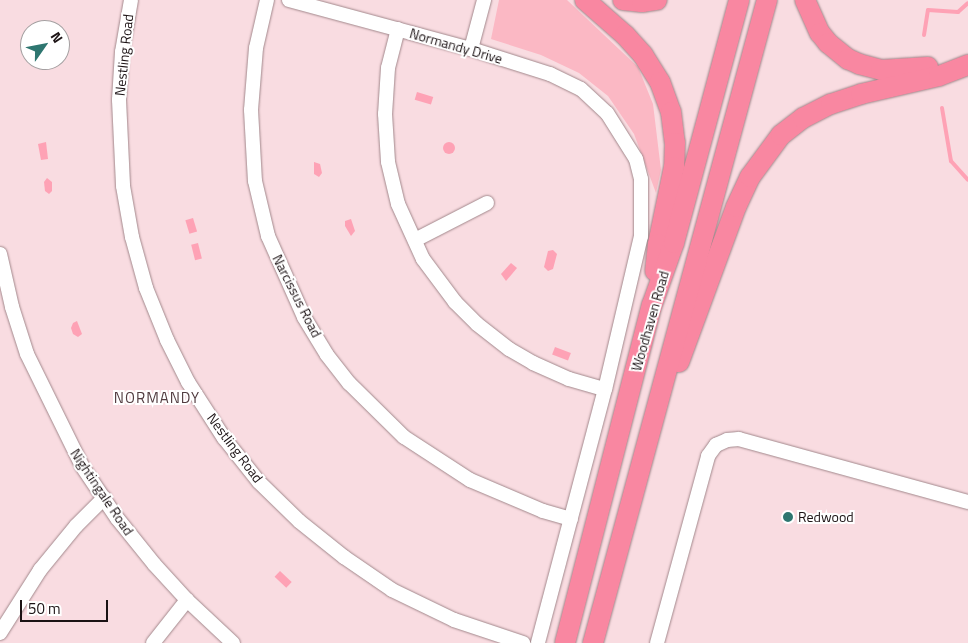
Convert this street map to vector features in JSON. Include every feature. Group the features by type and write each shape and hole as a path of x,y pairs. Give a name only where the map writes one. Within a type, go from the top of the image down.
{"highway":[{"path":"584,0 625,35 643,55 660,82 672,119 676,143 674,167 658,244 652,305"},
{"path":"623,0 642,2 657,0"},
{"name":"Woodhaven Road","path":"565,643 652,305 674,243 739,0"},
{"name":"Woodhaven Road","path":"593,643 766,0"},
{"path":"805,0 813,22 828,43 848,59 859,64 881,70 919,69 936,66 968,54"},
{"path":"652,418 683,354 736,208 750,176 781,135 803,118 832,104 861,94 939,76 968,66"}],"street":[{"name":"Nestling Road","path":"131,0 122,52 119,100 124,186 132,237 146,288 167,340 188,382 224,438 259,482 299,521 344,557 392,590 454,620 523,643"},
{"name":"Narcissus Road","path":"267,0 256,48 251,110 255,181 268,236 304,317 327,355 349,383 404,437 470,480 543,511 571,519"},
{"name":"Normandy Drive","path":"289,0 471,49 550,74 581,89 611,118"},
{"path":"471,49 484,0"},
{"path":"398,30 388,68 385,114 388,162 398,204 423,259 441,286 455,302 483,329 509,349 533,363 569,379 605,389"},
{"name":"Woodhaven Road","path":"538,643 605,389 641,236 643,208 641,179 636,159 611,118"},
{"path":"415,240 487,203"},
{"name":"Nightingale Road","path":"0,254 12,307 28,354 65,435 82,466 154,564 233,643"},
{"path":"657,643 708,456 716,445 727,440 739,439 968,502"},
{"path":"0,633 40,570 76,526 104,498"},
{"path":"153,643 188,600"}],"shaded area":[{"path":"499,0 567,0 638,67 653,104 661,170 656,193 634,134 608,96 579,73 541,55 491,39"},
{"path":"417,92 433,97 431,105 415,100"},
{"path":"46,142 48,159 41,160 38,144"},
{"path":"451,142 454,143 454,153 447,154 444,153 443,146 444,143"},
{"path":"314,162 320,164 322,173 319,177 314,174"},
{"path":"47,178 52,182 52,191 49,194 45,191 44,182"},
{"path":"193,218 197,231 189,234 185,220"},
{"path":"351,219 355,231 351,236 345,226 345,221"},
{"path":"198,243 202,259 195,260 191,245"},
{"path":"553,250 557,254 553,269 548,271 544,267 548,251"},
{"path":"511,263 517,268 506,281 501,274"},
{"path":"77,321 82,334 78,337 73,334 71,328 73,323"},
{"path":"555,347 571,353 568,361 552,354"},
{"path":"280,571 292,582 286,588 275,577"}],"waterway":[{"path":"924,35 928,10 958,12 968,3"},
{"path":"942,108 951,161 968,180"}],"place":[{"name":"Redwood","path":"788,517"}],"district":[{"name":"NORMANDY","path":"157,398"}]}
